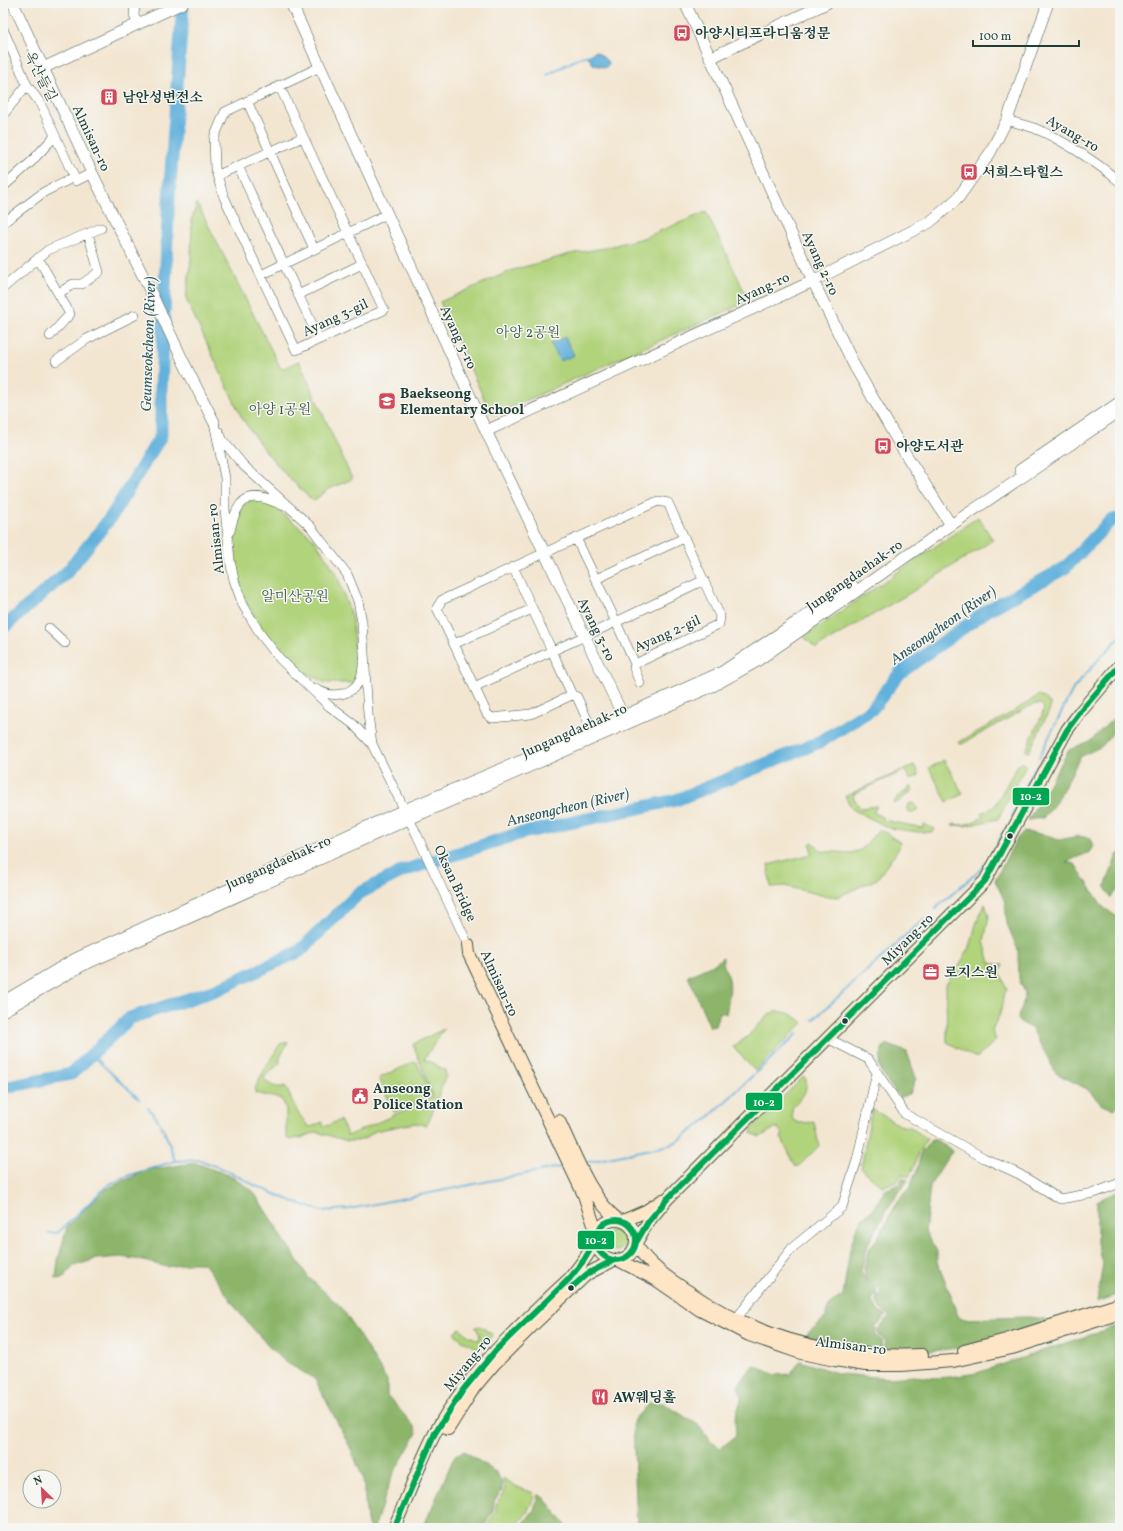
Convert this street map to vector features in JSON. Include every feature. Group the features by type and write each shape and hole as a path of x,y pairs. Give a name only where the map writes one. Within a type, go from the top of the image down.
{"main road":[{"name":"Miyang-ro","path":"636,1243 648,1222 668,1198 829,1039 985,881 1067,730 1120,665"},
{"name":"Almisan-ro","path":"468,945 476,950 594,1194 607,1211 620,1220"},
{"name":"Almisan-ro","path":"468,945 469,954 584,1195 594,1222 596,1237"},
{"name":"Miyang-ro","path":"620,1220 646,1211 660,1201 668,1198"},
{"path":"611,1220 620,1220 630,1225 635,1233 636,1243 632,1253 616,1260 605,1257 598,1250 596,1237 600,1228 605,1223 611,1220"},
{"name":"Miyang-ro","path":"394,1528 414,1477 435,1433 458,1397 478,1370 503,1343 570,1278 592,1248 596,1237"},
{"name":"Almisan-ro","path":"636,1243 645,1258 667,1277 703,1301 736,1319 781,1337 822,1349 866,1355 901,1356 953,1353 994,1344 1120,1304"},
{"name":"Miyang-ro","path":"402,1528 428,1465 442,1437 474,1389 494,1364 586,1274 616,1260"},
{"name":"Almisan-ro","path":"616,1260 655,1279 700,1310 749,1335 802,1353 866,1365 901,1365 954,1361 1012,1348 1120,1313"}],"street":[{"name":"Almisan-ro","path":"13,3 92,173 223,441 242,465 310,526 347,574 358,601 364,635 368,714 372,744"},
{"path":"135,3 134,16 138,24"},
{"path":"43,68 183,3"},
{"name":"Ayang 3-ro","path":"291,3 486,432 625,720"},
{"name":"Ayang 2-ro","path":"685,3 813,281 855,367 903,450 949,523"},
{"name":"Ayang-ro","path":"486,432 813,281 930,222 958,198 990,153 1007,120 1048,3"},
{"path":"710,58 824,4"},
{"name":"옥산들길","path":"3,28 28,85 40,103 75,179"},
{"name":"Ayang 3-gil","path":"279,85 384,310 296,350 224,197 215,168 214,138 225,112 279,85 320,66"},
{"path":"3,115 28,85"},
{"path":"247,101 314,249"},
{"name":"Ayang-ro","path":"1007,120 1035,129 1059,140 1106,170 1120,182"},
{"path":"3,187 30,163 55,136"},
{"path":"218,176 303,137"},
{"path":"238,166 319,339"},
{"path":"3,223 44,192 92,173"},
{"path":"261,275 387,214"},
{"path":"5,286 48,250 101,228"},
{"path":"59,293 73,284 82,284 100,272 88,233"},
{"path":"38,258 70,314 50,336"},
{"path":"298,295 362,264"},
{"path":"56,361 87,339 135,315"},
{"name":"Jungangdaehak-ro","path":"949,523 1120,402"},
{"name":"Jungangdaehak-ro","path":"3,1002 75,959 625,720 722,672 1120,411"},
{"name":"Almisan-ro","path":"214,422 225,478 228,542 234,580 243,606 261,635 280,659 329,706 353,724 372,744 417,835"},
{"path":"228,542 238,506 244,500 253,497 269,498 294,511"},
{"name":"Ayang 2-gil","path":"572,695 531,714 492,718 487,714 437,608 442,600 576,538 658,501 668,503 720,616 719,624 635,664 576,538"},
{"path":"596,579 684,538"},
{"path":"513,567 572,695 577,697 592,730"},
{"path":"474,687 704,580"},
{"path":"454,644 532,609"},
{"path":"49,628 65,643"},
{"path":"292,671 324,694 337,695 350,692 357,683 363,669 364,635"},
{"path":"635,664 634,668 640,683"},
{"name":"Jungangdaehak-ro","path":"3,1011 81,966 592,730 625,720"},
{"name":"Oksan Bridge","path":"417,835 468,945"},
{"path":"829,1039 868,1059 905,1114 984,1158 1019,1174 1060,1199 1094,1193 1120,1183"},
{"path":"736,1319 792,1248 842,1207 857,1160 877,1072"}],"green space":[{"name":"아양 1공원","path":"197,203 281,369 299,361 352,479 329,489 313,501 274,461 248,428 186,299 191,259 192,219"},
{"name":"아양 2공원","path":"706,212 749,301 496,414 490,412 440,302 513,270 570,254 604,248 643,238"},
{"name":"알미산공원","path":"264,499 313,538 337,574 352,619 357,683 326,683 289,664 256,623 238,586 228,521 243,502"},
{"path":"978,517 993,540 910,593 816,648 804,637"},
{"path":"1039,695 1051,704 1029,752 1026,750 1044,708 1041,704 1034,704 960,744 959,742 1013,712"},
{"path":"1120,712 1120,724 1102,746 1080,757 1058,799 1043,818 1028,820 1069,750 1091,740"},
{"path":"944,760 963,794 947,802 929,768"},
{"path":"1021,762 1026,766 998,819 965,826 952,825 962,825 973,822 983,817 981,813 994,807 1019,763"},
{"path":"914,765 919,775 910,780 905,770 854,794 854,792"},
{"path":"911,786 913,790 901,800 895,803 893,802 897,797"},
{"path":"853,793 853,797 860,808 877,806 874,813 882,817 883,820 923,828 924,824 934,829 933,832 918,832 889,828 852,809 845,796"},
{"path":"910,803 914,803 916,804 916,812 910,813 907,810 907,806"},
{"path":"879,829 900,842 899,848 877,879 837,897 821,895 785,886 771,887 768,865 812,854 810,844 812,842 821,851 851,853 861,850"},
{"path":"1023,832 1040,834 1059,840 1078,836 1089,838 1093,845 1090,852 1066,862 1075,864 1103,907 1120,919 1120,1104 1114,1109 1102,1105 1087,1089 1056,1073 1032,1029 1019,1021 1018,1016 1022,1008 1025,993 1019,979 1018,950 1007,924 1005,902 995,880 1016,840"},
{"path":"1120,852 1120,887 1111,898 1105,887 1117,855"},
{"path":"985,904 989,916 984,941 990,963 1003,965 1000,972 1007,989 1004,995 1000,1014 992,1030 996,1040 978,1057 974,1057 947,1042 946,984 957,970 971,944 976,924"},
{"path":"723,957 723,963 730,983 728,1005 726,1014 722,1012 718,1016 715,1026 710,1027 688,976 713,965"},
{"path":"776,1011 791,1014 803,1023 755,1071 733,1047 747,1037 769,1014"},
{"path":"444,1029 424,1059 445,1070 446,1075 429,1121 426,1125 414,1123 375,1131 366,1138 357,1141 347,1141 317,1132 289,1140 286,1137 286,1109 282,1099 255,1093 261,1076 280,1044 288,1042 280,1057 280,1063 266,1075 264,1079 274,1086 285,1086 298,1113 308,1126 311,1127 322,1122 324,1127 340,1120 348,1136 433,1097 413,1044"},
{"path":"886,1044 907,1052 916,1078 910,1093 900,1098 884,1077 879,1065 882,1049"},
{"path":"416,1061 432,1095 394,1112 379,1078"},
{"path":"803,1077 806,1079 806,1089 793,1108 793,1120 799,1123 814,1122 819,1146 800,1165 796,1167 781,1137 783,1134 779,1129 775,1128 760,1137 751,1133 752,1128"},
{"path":"872,1109 899,1125 910,1127 927,1139 921,1148 909,1177 902,1174 897,1182 882,1186 861,1168"},
{"path":"931,1140 936,1140 953,1151 930,1186 925,1232 937,1251 937,1262 956,1308 957,1314 961,1319 1029,1317 1046,1319 1046,1324 957,1348 930,1351 885,1351 885,1340 879,1336 877,1330 890,1316 878,1305 876,1299 881,1292 878,1288 870,1286 866,1278 864,1268 870,1247 877,1239 898,1201 910,1187 917,1170 921,1153"},
{"path":"195,1163 231,1176 253,1191 308,1277 342,1308 387,1380 387,1395 414,1426 417,1433 392,1476 374,1528 369,1527 367,1521 363,1478 350,1447 315,1379 287,1363 270,1348 242,1316 204,1263 192,1263 167,1267 136,1259 120,1257 96,1259 74,1266 62,1279 56,1278 58,1260 67,1227 104,1190 147,1170"},
{"path":"903,1177 908,1180 888,1208 868,1244 861,1270 869,1288 876,1290 877,1293 872,1300 879,1312 886,1316 875,1328 876,1336 881,1340 882,1351 820,1343 806,1335 826,1317 827,1310 831,1304 843,1295 850,1249 856,1229 863,1218 873,1209 885,1190 899,1184"},
{"path":"1120,1190 1120,1293 1097,1302 1103,1263 1097,1243 1097,1201"},
{"path":"616,1229 624,1232 627,1240 624,1248 616,1251 608,1248 605,1240 608,1232"},
{"path":"1120,1325 1120,1528 637,1528 633,1421 649,1403 663,1403 698,1425 711,1442 721,1448 736,1436 735,1418 742,1397 738,1386 753,1365 776,1375 791,1374 800,1361 840,1374 889,1378 914,1376 933,1378 950,1377 977,1373"},
{"path":"480,1326 493,1335 482,1347 477,1349 454,1333 460,1328 469,1336 479,1340 480,1336 476,1327"},
{"path":"464,1451 497,1473 502,1483 502,1491 494,1501 493,1511 483,1528 423,1528 455,1455"},
{"path":"503,1478 519,1488 534,1493 533,1498 529,1508 515,1528 486,1528 496,1511 496,1504 504,1493 505,1488"},
{"path":"538,1494 544,1498 568,1528 520,1528 534,1510"}],"water":[{"path":"595,51 610,64 605,68 593,64 588,57"},
{"path":"565,337 574,355 560,361 551,344"}],"waterway":[{"name":"Geumseokcheon (River)","path":"3,628 67,572 111,517 161,436 161,390 168,214 183,3"},
{"path":"547,75 581,57 591,55"},
{"name":"Anseongcheon (River)","path":"3,1088 71,1074 130,1018 216,990 300,951 358,894 403,871 518,834 676,800 820,742 872,709 900,673 988,610 1065,568 1111,520 1120,519"},
{"path":"1039,757 1073,689 1120,637"},
{"path":"1012,816 1034,768"},
{"path":"935,909 981,869 990,857 1006,828"},
{"path":"813,1020 925,918"},
{"path":"584,1163 670,1145 681,1139 708,1118 798,1033"},
{"path":"92,1055 139,1099"},
{"path":"148,1108 161,1125 168,1139 175,1161"},
{"path":"49,1233 57,1233 108,1185 130,1175 175,1161 200,1160 228,1171 254,1185 294,1202 322,1211 350,1209 565,1166"}],"transit line":[{"name":"10-2","path":"637,1241 648,1222 668,1198 985,881 1067,730 1120,665"},
{"name":"10-2","path":"620,1220 627,1223 633,1229 636,1240 635,1248 627,1257 620,1260 612,1260 605,1257 597,1248 596,1236 599,1229 608,1221 620,1220"},
{"name":"10-2","path":"394,1528 435,1433 463,1390 496,1350 570,1278 584,1260 596,1240"},
{"name":"10-2","path":"571,1288 587,1274 614,1260"}],"place":[{"name":"아양시티프라디움정문","path":"682,33"},
{"name":"남안성변전소","path":"109,97"},
{"name":"서희스타힐스","path":"969,172"},
{"name":"Baekseong Elementary School","path":"387,401"},
{"name":"아양도서관","path":"883,446"},
{"name":"로지스원","path":"931,972"},
{"name":"Anseong Police Station","path":"360,1096"},
{"name":"AW웨딩홀","path":"600,1397"}]}
